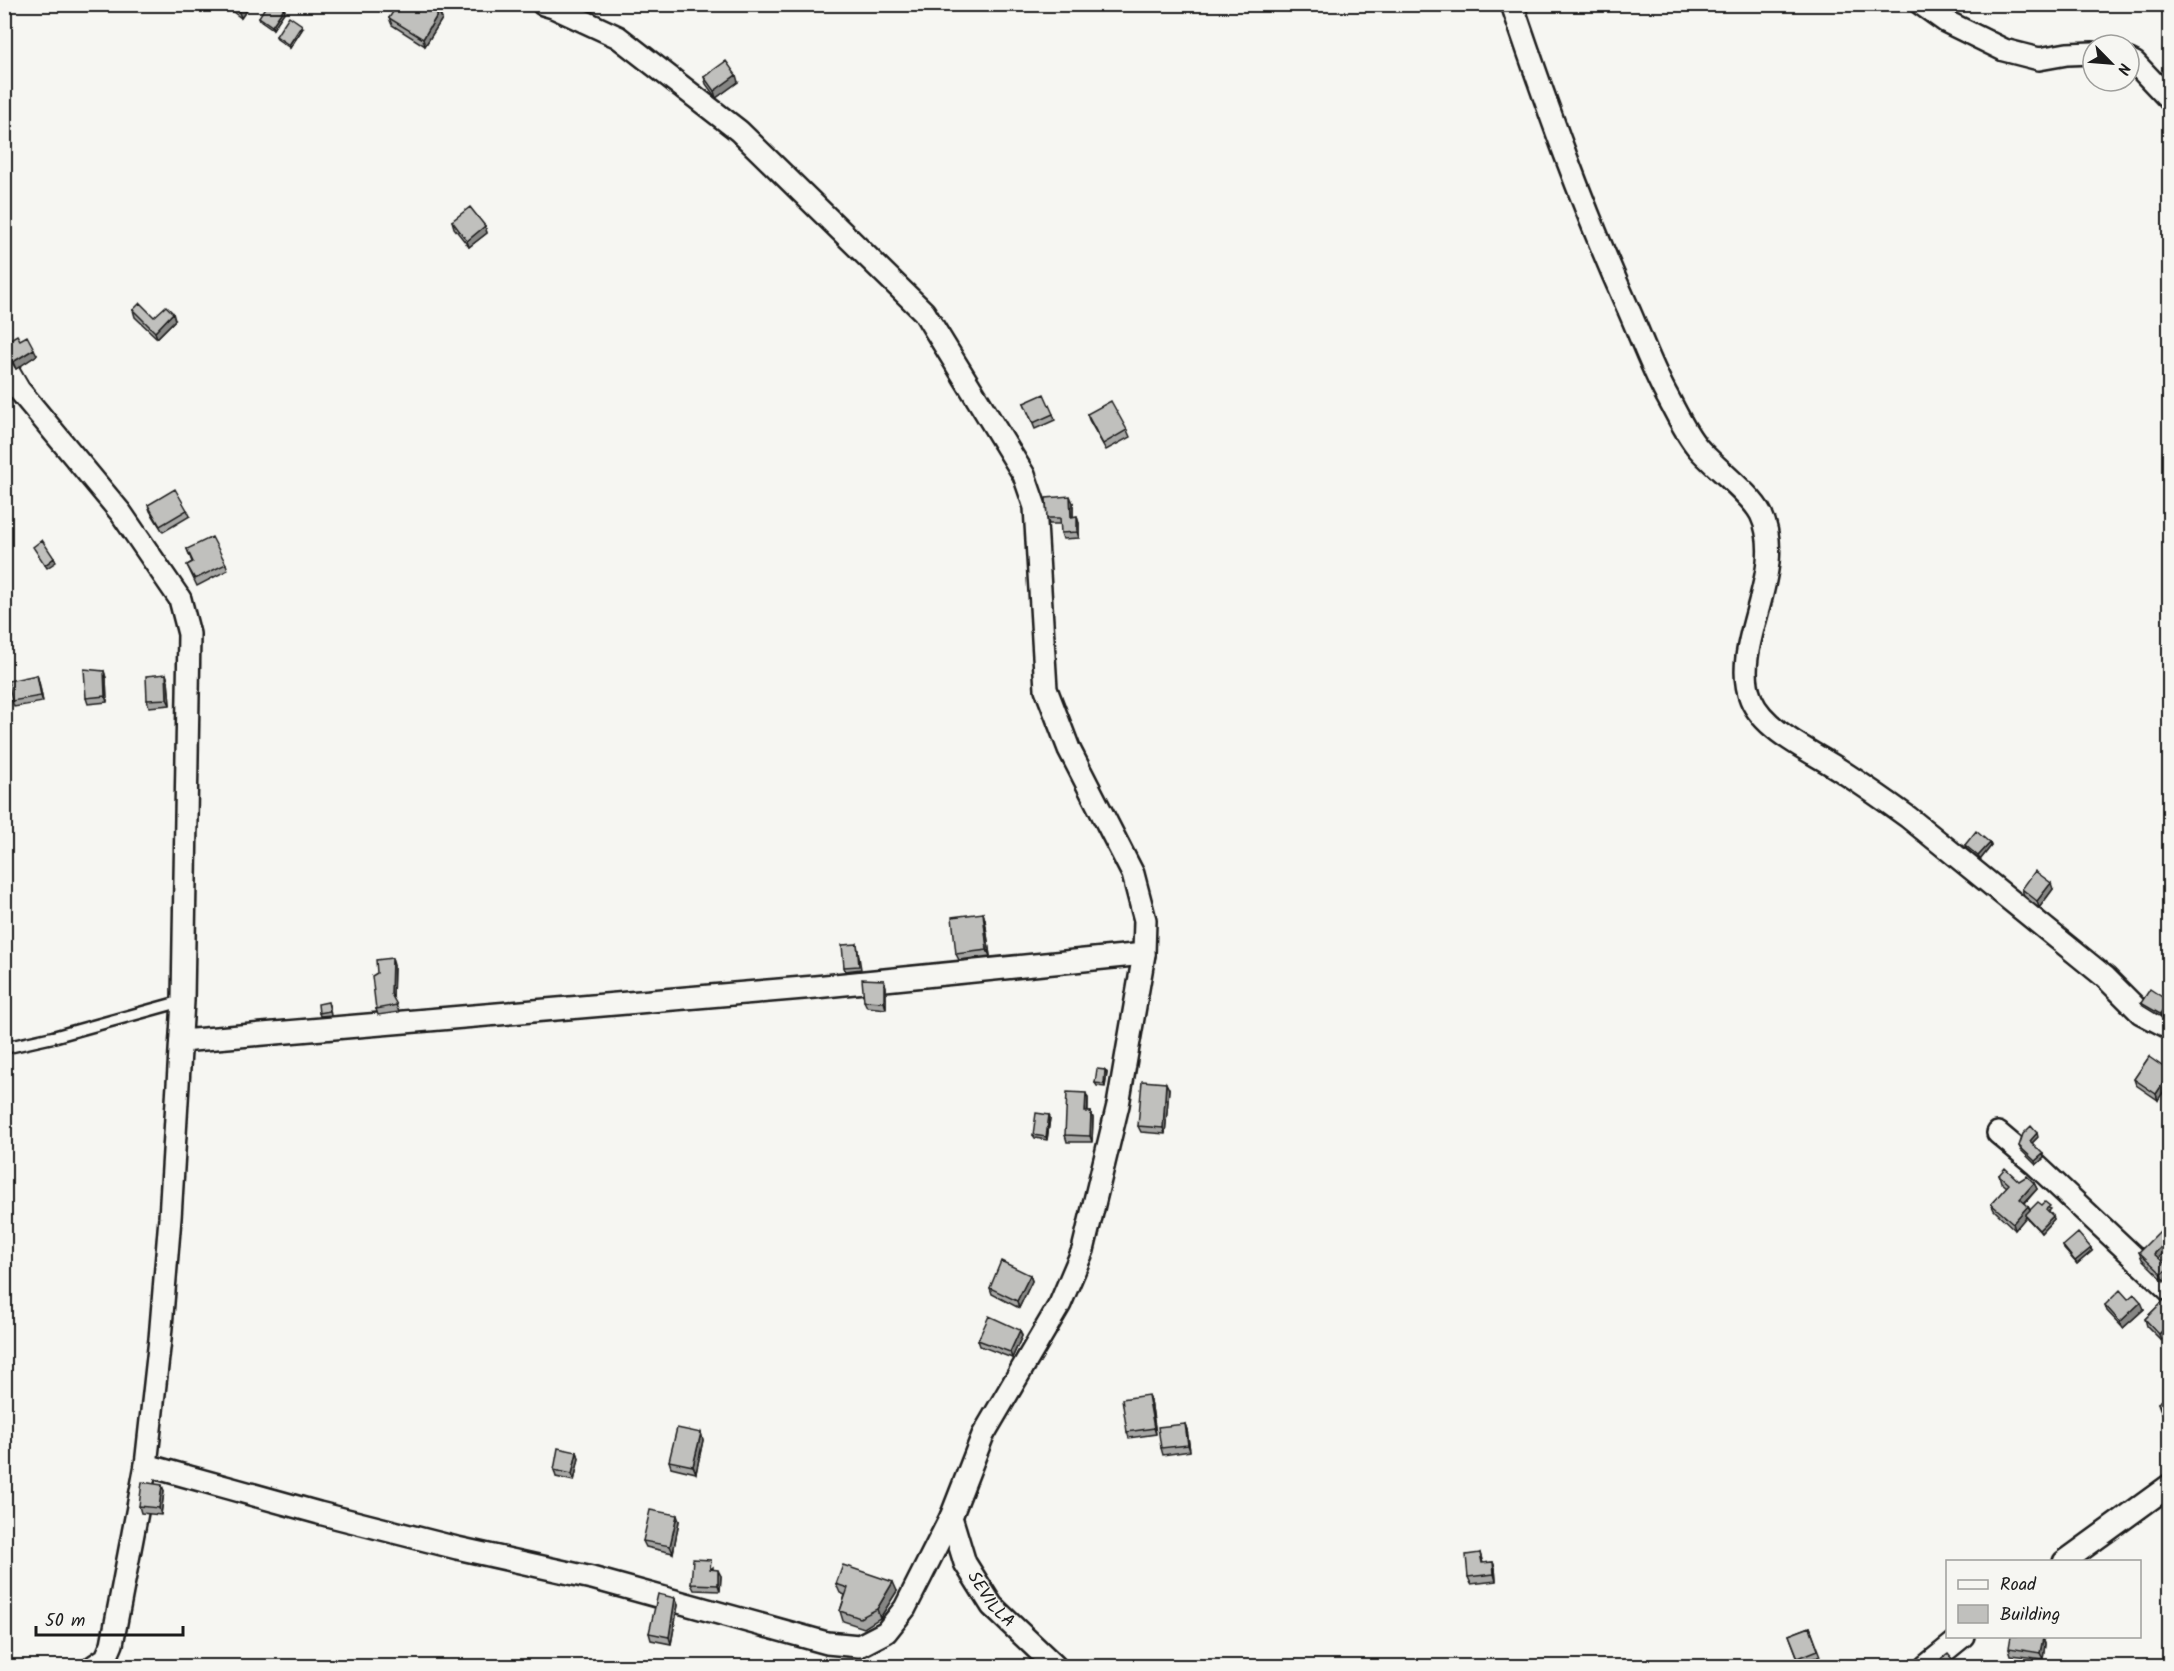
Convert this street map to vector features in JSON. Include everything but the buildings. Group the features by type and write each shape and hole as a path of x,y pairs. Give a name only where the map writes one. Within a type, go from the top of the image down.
{"street":[{"path":"146,1465 457,1548 592,1578 827,1643 859,1646 886,1632 905,1608 951,1517 983,1435 1060,1304 1083,1250 1118,1105 1144,954 1145,920 1133,874 1069,749 1046,689 1035,507 1024,475 924,312 738,131 618,37 543,4"},
{"path":"1512,4 1597,240 1665,392 1696,446 1760,513 1766,534 1767,559 1763,594 1748,655 1747,678 1751,700 1765,718 1784,735 1874,792 1908,817 2105,977 2141,1013 2169,1028"},
{"path":"1921,4 1945,21 2004,50 2039,59 2081,53"},
{"path":"2141,70 2169,100"},
{"path":"4,364 19,390 121,513 180,599 189,634 183,1001 165,1273 146,1465 112,1644 106,1658 94,1666"},
{"path":"181,1041 815,987 1144,954"},
{"path":"1998,1133 2169,1291"},
{"path":"2067,1560 2169,1485"},
{"name":"SEVILLA","path":"951,1517 965,1563 992,1606 1055,1666"},
{"path":"1926,1666 1961,1638"}],"lane":[{"path":"4,1048 53,1037 183,1001"}]}
